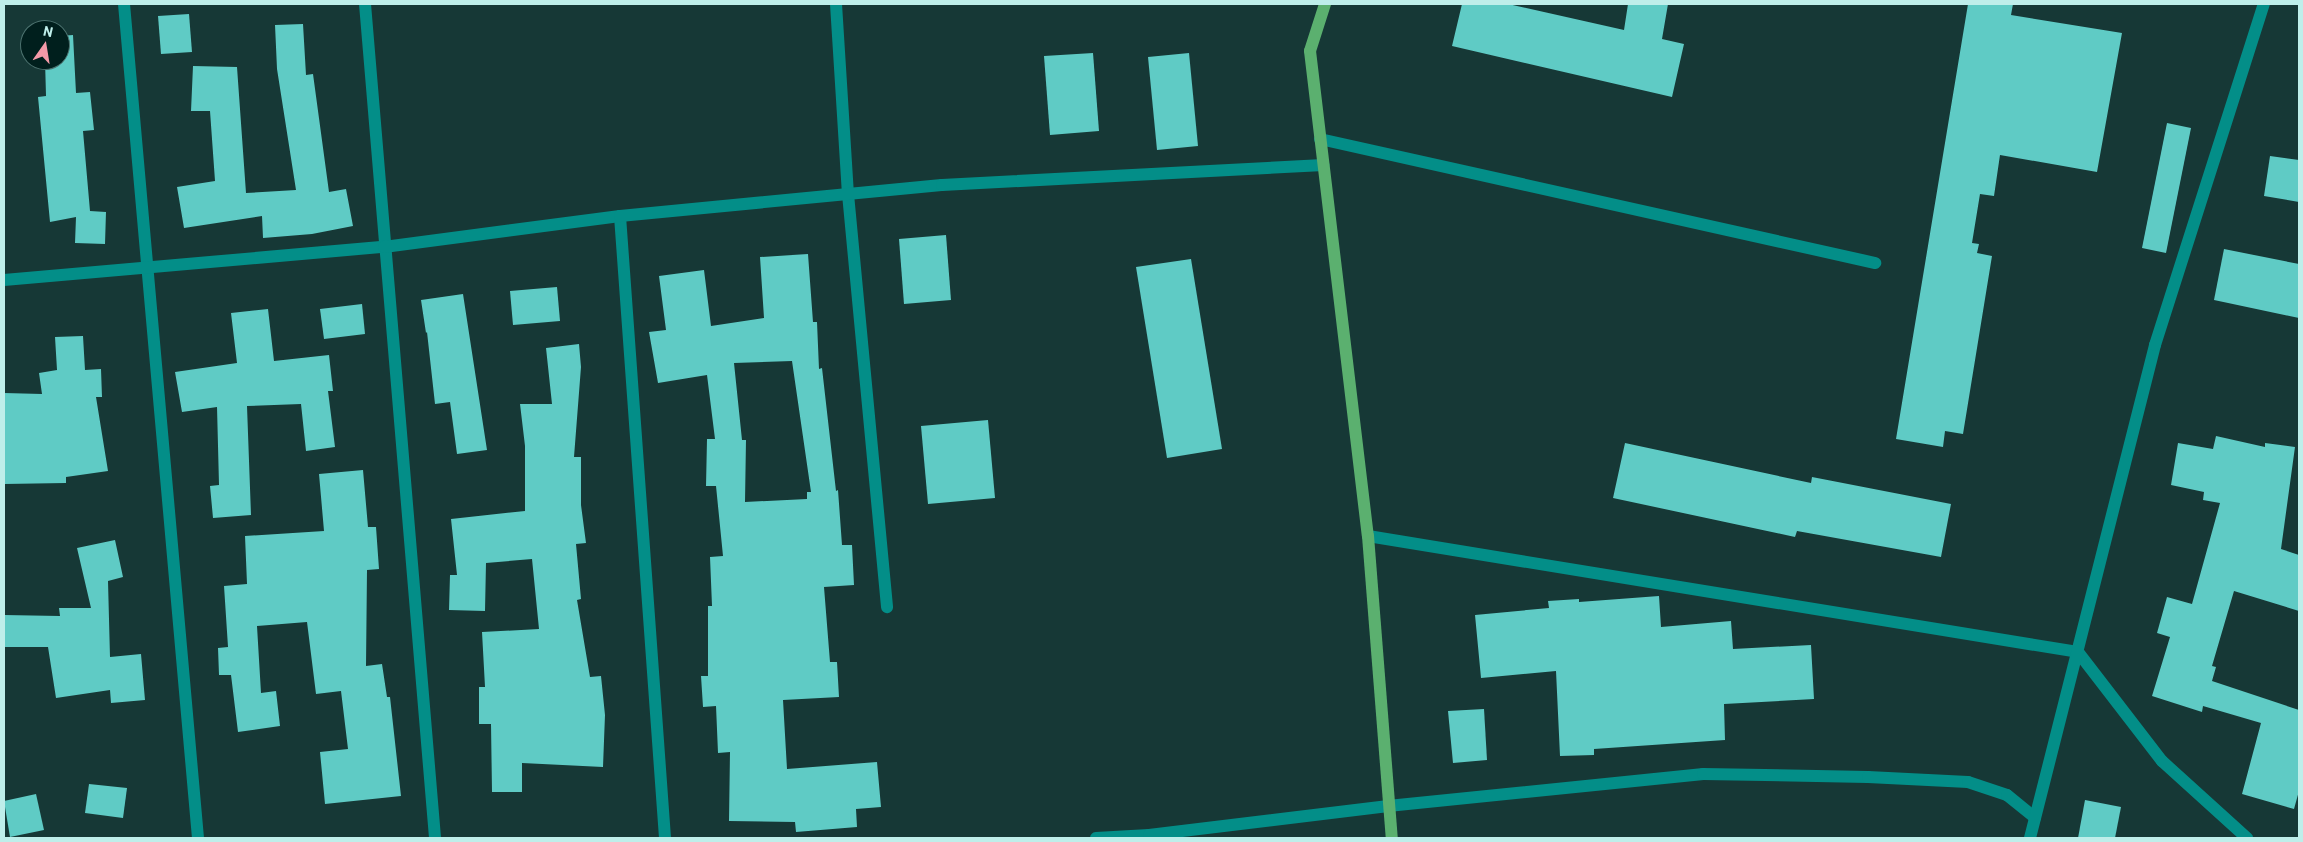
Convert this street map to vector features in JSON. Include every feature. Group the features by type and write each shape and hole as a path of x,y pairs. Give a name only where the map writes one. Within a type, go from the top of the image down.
{"main road":[{"path":"1325,4 1310,50 1368,536 1392,838"}],"street":[{"path":"124,4 198,838"},
{"path":"365,4 435,838"},
{"path":"836,4 848,194 887,607"},
{"path":"2030,838 2155,346 2264,4"},
{"path":"1320,139 1875,263"},
{"path":"4,280 146,266 384,247 620,216 942,185 1323,165"},
{"path":"620,216 665,838"},
{"path":"1368,536 2078,652 2162,761 2247,838"},
{"path":"1096,838 1149,836 1388,806 1713,774 1868,777 1968,782 2007,795 2035,818"}],"building":[{"path":"1462,4 1508,4 1624,30 1628,4 1668,4 1662,39 1684,44 1672,97 1452,46"},
{"path":"1968,4 2013,4 2011,15 2122,33 2097,172 2000,155 1994,196 1980,194 1972,243 1979,244 1977,253 1992,256 1963,434 1945,431 1943,447 1896,439"},
{"path":"189,14 192,52 161,54 158,16"},
{"path":"303,24 306,75 313,74 329,192 346,189 353,226 312,234 263,238 262,216 184,228 177,187 215,181 210,111 191,111 193,66 237,67 246,193 296,190 277,69 275,25"},
{"path":"70,35 73,35 76,93 90,92 94,130 83,131 90,211 106,212 105,244 75,243 76,217 50,222 38,97 46,96 45,70 70,70"},
{"path":"1093,53 1099,131 1050,135 1044,56"},
{"path":"1189,53 1198,146 1157,150 1148,57"},
{"path":"2167,123 2191,128 2166,253 2142,248"},
{"path":"2270,156 2299,160 2299,202 2264,196"},
{"path":"946,235 951,300 904,304 899,239"},
{"path":"2224,249 2299,264 2299,318 2214,300"},
{"path":"808,254 813,322 817,322 819,369 822,368 836,491 838,490 842,545 852,545 854,585 824,587 830,662 837,662 839,697 783,700 787,769 877,762 881,807 856,809 857,827 796,832 795,822 729,821 730,752 718,753 716,706 703,707 701,676 708,676 708,606 712,606 710,557 723,556 716,486 706,486 707,439 715,439 707,375 658,383 649,332 666,330 659,276 704,270 711,326 764,318 760,257","holes":["792,361 811,492 807,492 807,499 745,502 746,440 742,440 734,363"]},
{"path":"1191,259 1222,449 1167,458 1136,267"},
{"path":"557,287 560,321 513,325 510,291"},
{"path":"463,294 487,450 457,454 450,402 435,404 427,332 421,300"},
{"path":"362,304 365,334 324,339 320,309"},
{"path":"268,309 274,361 329,355 333,391 328,391 335,447 306,451 301,404 247,406 251,515 213,518 210,486 219,485 217,407 182,412 175,372 237,363 231,313"},
{"path":"83,336 85,370 101,369 102,397 96,397 108,471 66,477 66,483 4,484 4,393 42,394 39,373 57,370 55,337"},
{"path":"579,344 581,367 574,457 581,457 581,505 586,543 576,544 581,599 577,600 590,677 601,676 605,715 603,767 522,763 522,792 492,792 491,724 479,724 479,687 485,687 482,632 539,629 532,559 486,563 485,611 449,610 450,575 457,575 451,519 525,511 525,446 520,404 552,404 546,348"},
{"path":"988,420 995,498 928,504 921,426"},
{"path":"2216,436 2265,447 2265,443 2295,447 2281,549 2299,555 2299,611 2234,591 2212,666 2216,667 2212,681 2299,710 2299,791 2294,809 2242,794 2261,723 2203,706 2202,712 2152,696 2170,637 2157,633 2167,597 2192,604 2220,503 2203,500 2204,492 2171,485 2178,443 2213,449"},
{"path":"1625,443 1811,483 1812,477 1951,504 1941,557 1797,531 1795,537 1613,498"},
{"path":"363,470 368,527 376,527 379,569 367,570 366,666 382,664 387,697 390,697 401,796 325,804 320,752 348,749 341,691 316,694 307,622 257,626 261,693 276,691 280,726 238,732 231,675 219,675 218,648 228,647 224,586 247,584 245,536 324,531 319,474"},
{"path":"115,540 123,577 108,581 110,657 141,654 145,700 111,703 110,690 56,698 48,647 4,647 4,615 60,616 59,608 91,608 77,548"},
{"path":"1659,596 1661,627 1731,621 1733,649 1811,645 1814,699 1724,704 1725,740 1594,749 1594,755 1560,756 1556,671 1481,678 1475,615 1549,608 1548,601 1579,599 1579,602"},
{"path":"1484,709 1487,760 1453,763 1448,711"},
{"path":"89,784 127,788 123,818 85,813"},
{"path":"36,794 44,830 10,837 4,801"},
{"path":"2085,800 2121,807 2115,838 2078,838"}]}
